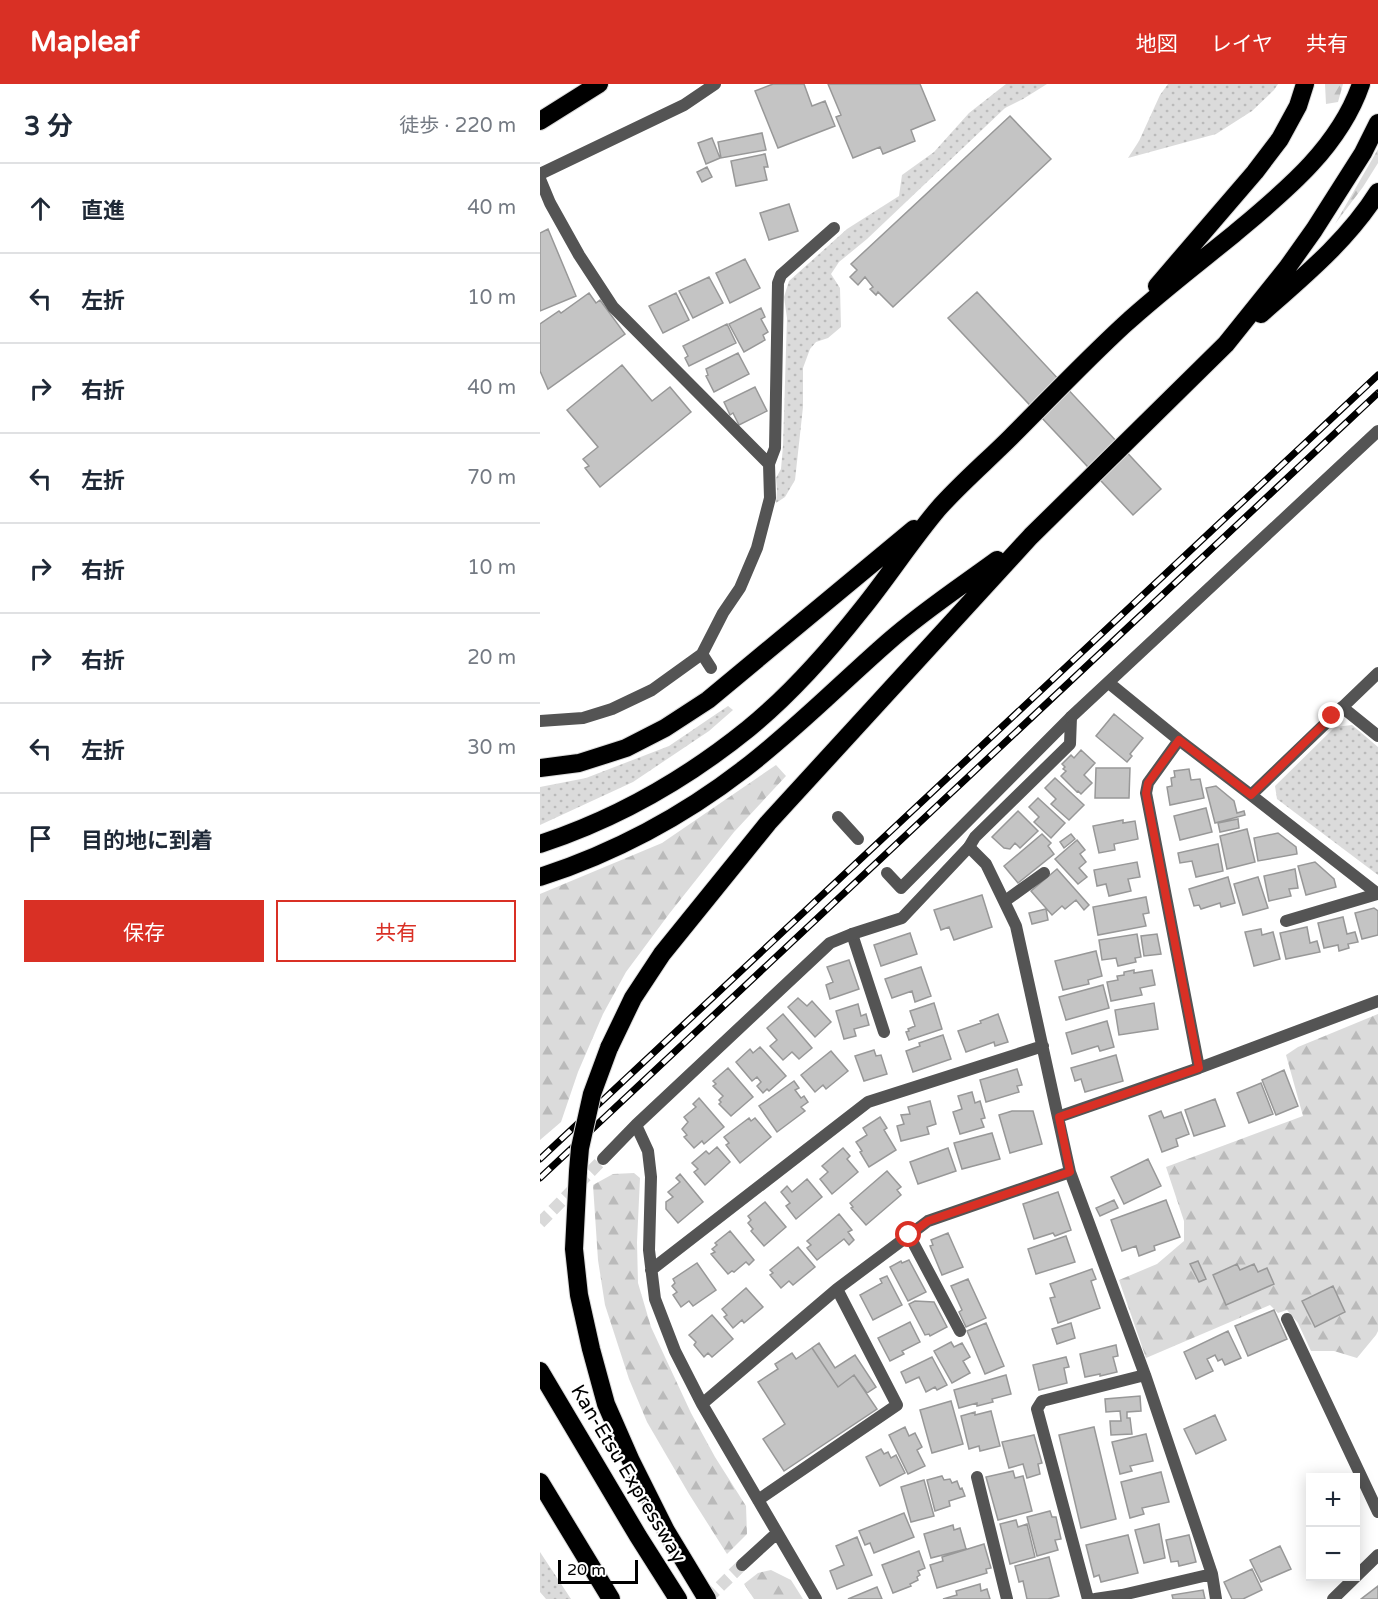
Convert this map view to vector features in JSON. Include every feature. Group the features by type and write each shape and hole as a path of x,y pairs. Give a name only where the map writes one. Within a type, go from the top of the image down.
{"highway":[{"path":"540,121 599,84"},
{"path":"540,768 579,763 626,748 665,728 700,706 938,509 1125,324 1255,172 1280,139 1298,106 1305,84"},
{"path":"1125,324 1283,192 1337,133 1361,84"},
{"path":"1226,344 1287,268 1314,230 1363,153 1378,123"},
{"path":"707,1599 666,1531 606,1404 579,1295 574,1249 580,1148 592,1094 609,1048 633,998 662,954 768,823 1030,536 1226,344 1323,259 1349,231 1378,192"},
{"path":"540,844 612,816 658,791 748,729 791,691 828,650 938,509"},
{"path":"540,878 596,857 637,838 709,794 779,741 929,609 1030,536"},
{"name":"Kan-Etsu Expressway","path":"540,1371 678,1599"},
{"path":"540,1482 611,1599"}],"street":[{"path":"715,84 684,105 540,177 550,202 579,255 613,307 769,464"},
{"path":"540,721 583,718 612,709 652,690 702,654 723,613 740,588 757,548 771,498 769,464 775,448 778,283 781,275 834,228"},
{"path":"887,873 901,888 1071,717 1378,431"},
{"path":"702,654 711,668"},
{"path":"1251,795 1378,673"},
{"path":"1109,683 1378,894"},
{"path":"1342,707 1378,736"},
{"path":"603,1159 636,1125 830,943 902,918 969,847 975,837 1070,744 1071,717"},
{"path":"1179,740 1148,783 1146,793 1199,1068"},
{"path":"838,817 858,839"},
{"path":"969,847 986,864 1016,926 1070,1172 1145,1376 1212,1574 1216,1599"},
{"path":"1005,901 1044,873"},
{"path":"1286,921 1378,894"},
{"path":"852,934 884,1032"},
{"path":"1059,1117 1378,1001"},
{"path":"651,1270 868,1102 1043,1046"},
{"path":"636,1125 648,1151 651,1177 649,1250 655,1299 675,1351 702,1404 816,1599"},
{"path":"702,1404 837,1289 928,1221 1070,1172"},
{"path":"909,1235 960,1330"},
{"path":"758,1500 897,1405 837,1289"},
{"path":"1287,1319 1378,1512"},
{"path":"1088,1599 1037,1409 1042,1401 1145,1376"},
{"path":"977,1477 1007,1599"},
{"path":"742,1565 777,1533"},
{"path":"1333,1599 1378,1555"},
{"path":"1095,1599 1122,1597 1212,1574"}],"green space":[{"path":"1006,84 1047,84 1005,108 867,239 839,262 831,274 840,288 841,327 828,338 816,342 810,349 803,368 803,407 795,480 785,497 776,503 776,478 781,469 783,446 787,318 784,297 789,281 847,229 899,196 902,175 934,152 969,113"},
{"path":"1168,84 1278,84 1252,111 1216,134 1128,158 1139,141 1160,95"},
{"path":"1325,84 1343,84 1338,102 1326,104"},
{"path":"1378,149 1378,163 1335,224"},
{"path":"728,706 733,710 709,731 633,782 540,825 540,787 586,778 669,746"},
{"path":"1352,725 1378,747 1378,875 1277,799 1275,786 1335,727"},
{"path":"776,765 786,776 734,832 626,972 603,1014 578,1072 561,1122 540,1140 540,894 662,843"},
{"path":"1378,1014 1378,1331 1376,1335 1357,1358 1334,1351 1311,1351 1298,1323 1287,1310 1278,1313 1270,1305 1146,1358 1119,1280 1157,1264 1184,1241 1184,1221 1166,1167 1303,1116 1286,1055 1298,1047"},
{"path":"634,1173 640,1178 638,1283 651,1327 691,1413 746,1506 747,1534 727,1554 647,1422 629,1379 605,1305 598,1260 593,1185 613,1174"},
{"path":"540,1552 571,1599 546,1599 540,1592"},
{"path":"771,1570 791,1580 803,1599 754,1599 744,1584 758,1573"}],"building":[{"path":"773,84 804,84 812,106 825,101 835,126 778,148 755,91"},
{"path":"828,84 920,84 935,120 911,130 915,141 883,154 880,147 853,158 836,117 841,115"},
{"path":"1010,116 1051,159 893,307 878,292 876,295 870,289 873,287 865,277 858,285 850,277 857,270 851,264"},
{"path":"762,133 766,150 721,158 718,142"},
{"path":"712,138 720,158 706,164 698,143"},
{"path":"765,154 768,167 764,167 767,180 736,186 731,161"},
{"path":"707,167 712,177 702,182 697,172"},
{"path":"789,204 798,231 769,240 760,213"},
{"path":"548,229 576,296 540,311 540,233"},
{"path":"745,259 760,288 730,303 716,273"},
{"path":"709,277 723,303 693,318 679,291"},
{"path":"977,292 1161,489 1133,515 948,318"},
{"path":"589,293 596,303 600,300 625,334 548,389 540,371 540,324 559,311 561,313"},
{"path":"676,293 689,320 663,333 649,306"},
{"path":"761,308 765,317 761,319 768,332 763,335 765,340 744,352 729,324"},
{"path":"727,324 736,343 689,366 685,358 688,356 683,346"},
{"path":"738,353 749,374 714,392 706,376 708,375 706,369"},
{"path":"622,365 652,401 670,387 691,412 600,487 585,468 589,466 583,459 598,447 567,410"},
{"path":"755,387 767,411 739,425 733,413 730,415 724,402"},
{"path":"1114,714 1143,738 1130,754 1132,756 1127,762 1096,736"},
{"path":"1081,750 1095,763 1084,775 1092,783 1081,794 1061,776 1066,771 1062,764 1071,755 1074,758"},
{"path":"1096,768 1130,768 1129,798 1095,798"},
{"path":"1189,769 1191,780 1200,779 1204,798 1170,805 1167,787 1172,786 1171,778 1175,777 1174,771"},
{"path":"1055,778 1084,805 1069,820 1051,804 1056,799 1045,788"},
{"path":"1216,786 1234,801 1237,813 1244,811 1245,815 1215,823 1206,788"},
{"path":"1038,798 1065,823 1051,838 1034,822 1039,817 1029,807"},
{"path":"1206,808 1212,832 1180,840 1174,816"},
{"path":"1018,811 1038,831 1020,848 1015,843 1010,849 1004,848 992,837"},
{"path":"1238,819 1239,828 1220,832 1218,823"},
{"path":"1123,820 1123,823 1135,821 1138,839 1114,844 1115,850 1099,853 1093,826"},
{"path":"1247,829 1255,862 1227,869 1220,836"},
{"path":"1278,833 1296,847 1297,854 1258,861 1254,838"},
{"path":"1042,834 1051,843 1048,846 1054,854 1018,883 1004,866"},
{"path":"1071,834 1075,839 1064,848 1060,842"},
{"path":"1077,840 1085,850 1080,854 1086,862 1079,868 1087,877 1078,884 1055,859"},
{"path":"1218,844 1223,871 1196,877 1192,861 1180,863 1178,853"},
{"path":"1137,862 1140,877 1128,879 1131,891 1109,896 1106,884 1097,886 1094,870"},
{"path":"1315,862 1334,879 1336,887 1306,895 1298,866"},
{"path":"1057,869 1089,905 1084,910 1076,900 1065,909 1062,906 1052,915 1031,891"},
{"path":"1295,869 1298,888 1289,889 1291,896 1269,901 1264,876"},
{"path":"1228,877 1235,903 1221,907 1220,903 1201,909 1199,905 1194,906 1189,889"},
{"path":"1258,877 1268,908 1243,915 1234,884"},
{"path":"982,895 992,927 954,940 949,927 941,930 934,910"},
{"path":"1146,897 1149,913 1143,914 1146,926 1098,935 1093,907"},
{"path":"1374,908 1378,911 1378,935 1362,939 1355,913"},
{"path":"1046,909 1048,920 1032,924 1029,913"},
{"path":"1343,917 1347,934 1355,932 1358,942 1348,944 1349,948 1339,951 1338,945 1324,948 1318,923"},
{"path":"1307,927 1310,943 1317,941 1320,952 1286,959 1280,933"},
{"path":"1261,929 1262,935 1273,932 1280,959 1254,966 1245,932"},
{"path":"910,933 917,954 881,966 874,945"},
{"path":"1137,934 1141,957 1135,958 1136,962 1118,966 1116,958 1102,960 1099,940"},
{"path":"1157,934 1161,954 1144,956 1141,936"},
{"path":"1096,951 1102,976 1088,980 1089,984 1063,990 1055,961"},
{"path":"849,960 859,989 830,999 826,985 833,982 827,967"},
{"path":"921,967 931,996 915,1002 912,991 892,998 885,979"},
{"path":"1134,970 1134,973 1152,970 1155,985 1140,988 1142,995 1111,1001 1107,982 1118,980 1117,976"},
{"path":"1103,985 1109,1008 1066,1020 1059,997"},
{"path":"798,998 807,1006 812,1001 831,1022 815,1037 788,1007"},
{"path":"934,1003 942,1029 909,1040 906,1032 915,1026 910,1011"},
{"path":"1154,1003 1158,1029 1119,1035 1115,1010"},
{"path":"858,1004 861,1016 866,1014 869,1025 854,1029 856,1036 844,1039 836,1011"},
{"path":"783,1014 812,1048 799,1059 792,1052 783,1060 770,1046 777,1040 767,1028"},
{"path":"998,1014 1008,1042 995,1046 994,1042 966,1052 958,1031"},
{"path":"1107,1021 1114,1047 1100,1051 1098,1046 1072,1054 1066,1033"},
{"path":"943,1035 951,1059 913,1072 906,1051 920,1046 919,1043"},
{"path":"760,1047 786,1076 769,1091 767,1089 763,1093 757,1086 761,1082 757,1077 752,1081 736,1062 750,1049 753,1053"},
{"path":"874,1050 876,1056 881,1055 887,1074 864,1081 855,1056"},
{"path":"831,1051 848,1071 826,1089 823,1085 815,1092 801,1075"},
{"path":"1116,1055 1123,1081 1085,1092 1081,1079 1075,1081 1071,1068"},
{"path":"728,1068 753,1097 731,1116 719,1104 723,1096 713,1086 716,1084 713,1081"},
{"path":"1017,1069 1022,1085 1017,1086 1019,1092 986,1102 980,1080"},
{"path":"1284,1070 1298,1106 1276,1115 1262,1080"},
{"path":"794,1081 799,1088 795,1090 801,1098 804,1096 808,1102 801,1107 805,1111 777,1132 759,1106"},
{"path":"1261,1083 1273,1114 1249,1123 1237,1093"},
{"path":"972,1092 975,1103 980,1101 985,1118 981,1119 984,1127 960,1134 953,1112 962,1109 958,1096"},
{"path":"699,1098 724,1127 704,1144 702,1141 694,1148 684,1137 687,1135 682,1129 688,1122 684,1117 696,1107 693,1104"},
{"path":"1215,1099 1225,1126 1194,1136 1185,1110"},
{"path":"930,1101 936,1124 927,1127 929,1134 901,1141 897,1126 904,1124 901,1115 910,1114 908,1107"},
{"path":"1012,1111 1033,1111 1042,1144 1010,1153 999,1115"},
{"path":"1161,1111 1164,1118 1181,1112 1189,1134 1176,1139 1178,1146 1162,1152 1149,1116"},
{"path":"880,1117 887,1128 884,1130 896,1150 869,1167 856,1142 867,1135 863,1128"},
{"path":"749,1118 751,1121 755,1118 771,1137 740,1163 726,1145 729,1143 724,1137"},
{"path":"992,1133 1000,1159 962,1169 954,1143"},
{"path":"717,1147 730,1162 705,1185 694,1172 698,1169 692,1163 706,1151 709,1154"},
{"path":"843,1148 850,1156 847,1159 858,1172 832,1194 820,1179 828,1172 822,1166"},
{"path":"948,1148 956,1171 918,1184 910,1162"},
{"path":"1148,1159 1161,1186 1124,1204 1111,1177"},
{"path":"887,1171 901,1187 897,1190 901,1195 866,1225 851,1208 853,1207 850,1203"},
{"path":"680,1174 703,1202 678,1223 666,1209 666,1202 673,1197 668,1192 680,1182 676,1178"},
{"path":"807,1179 822,1197 796,1219 786,1206 790,1203 781,1192 787,1186 792,1192"},
{"path":"1058,1192 1071,1230 1055,1236 1053,1233 1034,1239 1023,1204"},
{"path":"1114,1200 1118,1208 1100,1216 1096,1208"},
{"path":"1166,1200 1180,1237 1154,1246 1155,1250 1139,1256 1136,1246 1122,1251 1111,1220"},
{"path":"765,1202 786,1227 764,1246 751,1231 753,1229 748,1223 751,1220 748,1216"},
{"path":"839,1214 852,1230 848,1232 854,1240 849,1245 844,1239 817,1260 807,1248 811,1245 807,1241"},
{"path":"730,1231 754,1260 749,1265 746,1262 728,1274 711,1254 715,1252 712,1249 717,1245 715,1243"},
{"path":"948,1233 963,1267 942,1275 930,1246 933,1245 931,1240"},
{"path":"1066,1236 1075,1262 1036,1274 1028,1249"},
{"path":"798,1247 815,1267 793,1285 789,1281 781,1288 770,1275 773,1273 770,1270"},
{"path":"909,1260 926,1292 908,1301 890,1267 901,1261 902,1263"},
{"path":"1198,1261 1206,1279 1199,1282 1190,1264"},
{"path":"697,1263 716,1290 693,1306 689,1301 681,1307 673,1295 677,1292 672,1286 675,1283 673,1279"},
{"path":"1237,1264 1240,1270 1254,1264 1258,1272 1267,1268 1274,1284 1226,1305 1213,1275"},
{"path":"1092,1269 1096,1279 1091,1281 1100,1308 1058,1323 1050,1298 1055,1297 1050,1284"},
{"path":"887,1276 902,1305 873,1320 860,1295 882,1283 880,1279"},
{"path":"968,1279 986,1318 966,1327 959,1312 962,1310 951,1286"},
{"path":"1333,1286 1345,1312 1315,1327 1302,1301"},
{"path":"746,1288 763,1307 744,1323 742,1320 733,1328 724,1317 727,1315 722,1309"},
{"path":"915,1301 934,1302 947,1327 930,1336 925,1335 909,1304"},
{"path":"1274,1310 1287,1339 1248,1356 1235,1326"},
{"path":"712,1315 733,1339 712,1357 708,1353 704,1357 694,1345 696,1342 689,1335"},
{"path":"910,1322 920,1342 902,1351 904,1354 890,1361 878,1338"},
{"path":"986,1323 1004,1366 985,1374 967,1331"},
{"path":"1071,1323 1075,1338 1057,1344 1052,1329"},
{"path":"1228,1331 1241,1358 1225,1365 1222,1359 1218,1361 1215,1355 1207,1359 1213,1371 1196,1379 1184,1352"},
{"path":"951,1342 954,1347 962,1343 970,1357 963,1361 970,1373 952,1383 934,1351"},
{"path":"819,1343 835,1368 855,1355 876,1387 867,1393 854,1375 838,1387 812,1348"},
{"path":"1116,1345 1118,1356 1113,1357 1117,1372 1085,1377 1080,1354"},
{"path":"812,1348 838,1387 854,1375 877,1409 784,1471 763,1439 785,1424 758,1382 778,1369 775,1364 792,1353 796,1359"},
{"path":"932,1357 947,1385 937,1390 935,1387 926,1392 919,1377 906,1383 901,1372"},
{"path":"1066,1357 1069,1367 1064,1368 1067,1383 1039,1390 1033,1365"},
{"path":"1006,1375 1011,1394 992,1399 993,1402 959,1408 954,1390"},
{"path":"1140,1396 1141,1411 1127,1412 1132,1434 1111,1435 1110,1421 1121,1421 1120,1411 1106,1412 1105,1399"},
{"path":"951,1401 963,1444 932,1453 920,1410"},
{"path":"991,1411 1000,1446 980,1451 979,1446 969,1449 961,1416"},
{"path":"1215,1415 1226,1440 1196,1454 1184,1429"},
{"path":"905,1427 909,1436 915,1433 922,1447 917,1450 925,1466 908,1474 889,1435"},
{"path":"1094,1427 1116,1519 1081,1528 1059,1435"},
{"path":"1146,1434 1153,1461 1130,1466 1132,1471 1120,1474 1112,1442"},
{"path":"1034,1435 1042,1463 1038,1464 1040,1474 1027,1478 1023,1464 1009,1468 1002,1442"},
{"path":"881,1449 884,1454 888,1452 891,1458 896,1455 905,1473 880,1486 866,1457"},
{"path":"1013,1471 1015,1478 1023,1476 1032,1511 998,1520 986,1477"},
{"path":"1161,1472 1169,1502 1142,1508 1144,1514 1130,1518 1121,1482"},
{"path":"942,1476 944,1480 950,1479 952,1483 957,1481 965,1496 949,1501 950,1506 935,1511 927,1480"},
{"path":"924,1480 934,1516 911,1522 901,1487"},
{"path":"1050,1511 1052,1517 1056,1517 1061,1539 1055,1540 1058,1550 1037,1556 1027,1517"},
{"path":"904,1513 914,1537 874,1553 870,1543 865,1545 859,1531"},
{"path":"1016,1520 1018,1527 1027,1524 1035,1557 1010,1564 1000,1524"},
{"path":"1159,1524 1165,1558 1144,1563 1135,1530"},
{"path":"953,1525 954,1530 960,1528 966,1549 931,1558 924,1534"},
{"path":"1128,1535 1138,1573 1101,1582 1099,1575 1094,1577 1086,1545"},
{"path":"1189,1535 1196,1562 1179,1566 1178,1561 1171,1562 1166,1540"},
{"path":"857,1537 872,1575 837,1589 830,1571 844,1565 836,1546"},
{"path":"984,1544 991,1568 986,1569 987,1573 937,1588 930,1565 943,1561 942,1557"},
{"path":"1280,1546 1291,1569 1261,1582 1250,1560"},
{"path":"919,1551 925,1568 918,1571 920,1575 917,1577 918,1580 910,1584 911,1586 893,1593 882,1565"},
{"path":"1049,1557 1059,1596 1048,1599 1027,1599 1023,1581 1019,1582 1015,1566"},
{"path":"1252,1569 1262,1590 1243,1599 1232,1599 1224,1582"},
{"path":"980,1584 981,1591 987,1589 990,1599 943,1599 957,1595 956,1591"},
{"path":"1378,1586 1378,1599 1361,1599"},
{"path":"877,1587 882,1599 848,1599"},
{"path":"1203,1590 1205,1599 1173,1599 1172,1595"}],"tunnel":[{"path":"540,1223 603,1159"},
{"path":"707,1599 742,1565"}],"railway":[{"path":"540,1159 1378,375"},
{"path":"540,1178 1378,393"}],"route":[{"path":"909,1235 928,1221 1070,1172 1059,1117 1199,1068 1146,793 1148,783 1179,740 1251,795 1332,716"}]}
